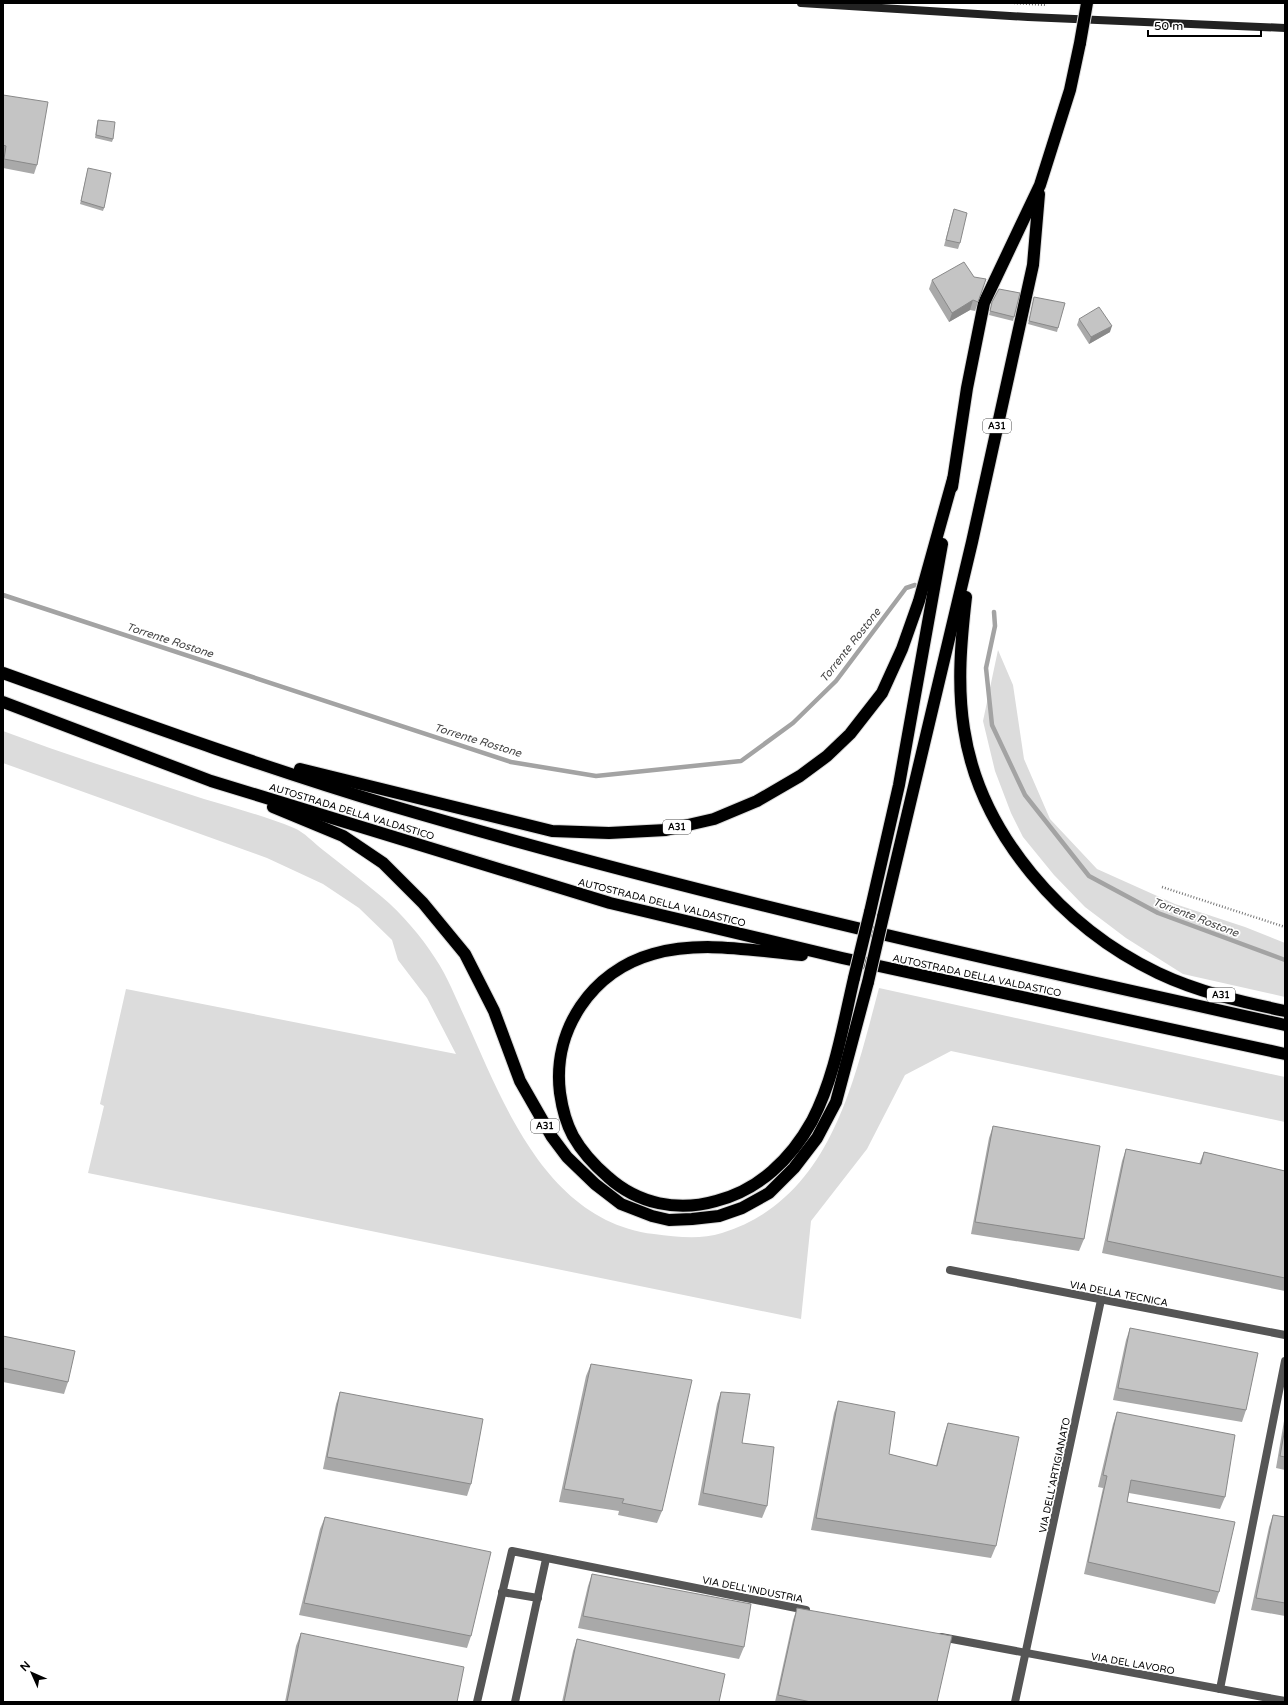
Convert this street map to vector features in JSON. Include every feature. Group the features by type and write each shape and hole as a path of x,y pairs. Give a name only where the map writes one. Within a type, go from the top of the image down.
{"highway":[{"name":"A31","path":"842,958 736,948 684,948 652,954 622,968 597,986 584,999 573,1017 563,1045 559,1083 563,1108 572,1135 597,1168 614,1183 630,1194 669,1205 688,1206 707,1204 746,1190 763,1180 790,1154 812,1120 829,1079 870,912 899,785 953,479 967,388 984,303 1040,185 1070,90 1087,3"},
{"name":"A31","path":"211,781 343,836 383,863 423,903 465,954 494,1012 520,1081 552,1137 567,1157 595,1184 621,1204 652,1216 668,1220 692,1219 719,1216 742,1208 769,1193 794,1168 816,1138 836,1102 868,982 972,542 1033,265 1040,185"},
{"name":"A31","path":"209,747 552,831 638,832 666,830 714,819 757,801 800,776 822,760 850,734 882,693 902,649 918,601 953,479"},
{"name":"A31","path":"972,542 960,648 960,690 964,730 971,759 982,790 995,818 1010,843 1048,892 1068,912 1088,929 1135,961 1159,974 1202,990 1285,1011"},
{"name":"AUTOSTRADA DELLA VALDASTICO","path":"3,673 209,747 395,806 693,888 958,953 1285,1025"},
{"name":"AUTOSTRADA DELLA VALDASTICO","path":"3,702 211,781 610,903 842,958 1285,1054"}],"street":[{"path":"801,3 1028,17 1285,28"},
{"name":"VIA DELLA TECNICA","path":"950,1270 1285,1335"},
{"name":"VIA DELL'ARTIGIANATO","path":"1026,1653 1101,1300"},
{"path":"1220,1689 1285,1360"},
{"name":"VIA DELL'INDUSTRIA","path":"478,1702 512,1551 817,1612"},
{"path":"515,1702 546,1559"},
{"path":"502,1592 538,1598"},
{"path":"933,1635 1026,1653 1015,1702"},
{"name":"VIA DEL LAVORO","path":"1026,1653 1285,1701"}],"path":[{"path":"1162,887 1285,927"}],"shaded area":[{"path":"998,650 1013,685 1024,759 1050,819 1097,869 1175,904 1245,927 1285,943 1285,997 1183,974 1126,938 1085,907 1054,875 1023,837 1011,813 995,771 983,721"},
{"path":"3,731 103,766 249,812 294,828 305,835 382,897 404,918 430,950 452,988 496,1087 514,1122 534,1154 558,1183 585,1207 617,1225 654,1234 705,1237 722,1233 759,1217 788,1194 812,1166 831,1134 846,1099 859,1062 879,988 1285,1077 1285,1122 951,1051 905,1075 867,1149 811,1221 801,1319 88,1173 104,1106 100,1104 126,989 456,1054 427,998 398,960 392,940 359,908 323,884 267,858 3,763"}],"building":[{"path":"3,95 48,102 37,165 4,159 6,146 3,145"},
{"path":"98,120 115,122 113,139 96,135"},
{"path":"88,168 111,173 104,208 81,201"},
{"path":"954,209 967,213 960,243 946,240"},
{"path":"964,262 974,277 986,279 978,302 973,300 952,313 932,280"},
{"path":"999,289 1020,293 1014,317 990,311 992,302"},
{"path":"1034,297 1065,303 1058,328 1029,321"},
{"path":"1099,307 1112,326 1091,337 1079,319"},
{"path":"993,1126 1100,1146 1084,1239 975,1222"},
{"path":"1126,1149 1201,1164 1204,1152 1285,1171 1285,1278 1107,1241"},
{"path":"1130,1328 1258,1353 1246,1410 1118,1388"},
{"path":"3,1336 75,1351 68,1382 3,1368"},
{"path":"591,1364 692,1380 662,1511 622,1503 624,1499 564,1489"},
{"path":"340,1392 483,1419 471,1484 327,1457"},
{"path":"721,1392 750,1394 742,1443 774,1447 767,1506 703,1493"},
{"path":"838,1401 895,1412 889,1454 937,1466 948,1423 1019,1437 996,1546 816,1518"},
{"path":"1117,1412 1235,1435 1225,1497 1131,1480 1127,1502 1235,1522 1219,1592 1088,1562 1107,1476 1103,1475"},
{"path":"1285,1428 1285,1457 1280,1456"},
{"path":"1273,1515 1285,1517 1285,1603 1256,1598"},
{"path":"325,1517 491,1552 471,1636 304,1603"},
{"path":"592,1574 751,1604 744,1647 583,1616"},
{"path":"797,1608 952,1636 937,1702 811,1702 778,1695"},
{"path":"301,1633 464,1667 457,1702 287,1702"},
{"path":"577,1639 725,1674 719,1702 564,1702"}],"waterway":[{"name":"Torrente Rostone","path":"3,595 511,762 596,776 741,761 793,723 836,681 906,588 915,585"},
{"name":"Torrente Rostone","path":"994,612 995,626 986,668 992,725 1025,795 1089,876 1158,913 1285,960"}]}
